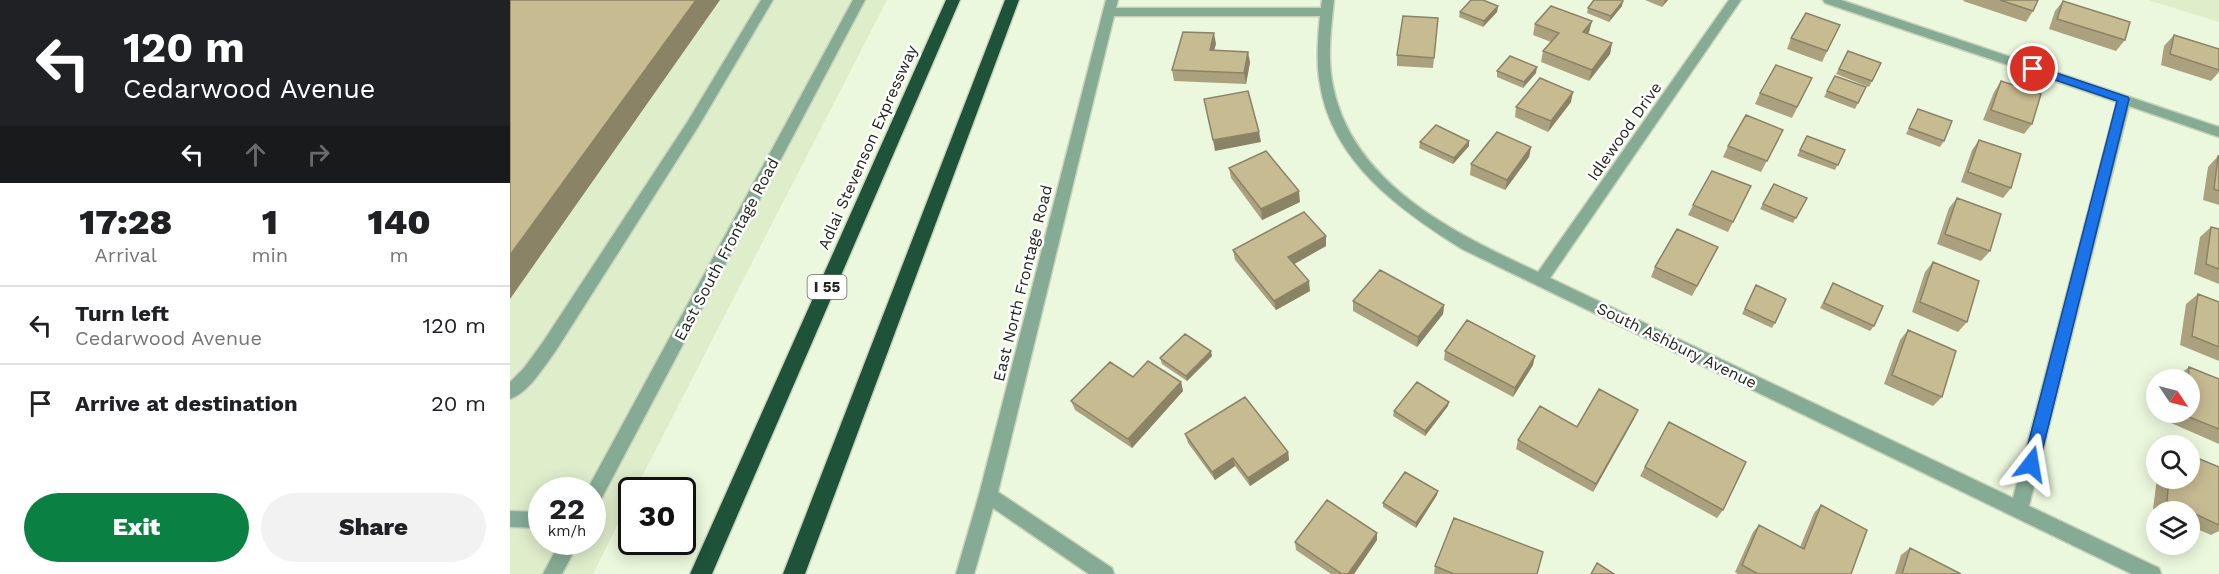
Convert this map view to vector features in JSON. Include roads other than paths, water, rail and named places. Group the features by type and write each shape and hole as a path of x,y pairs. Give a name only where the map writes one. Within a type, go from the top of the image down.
{"highway":[{"name":"Adlai Stevenson Expressway","path":"701,574 953,0"},
{"path":"794,574 1012,0"}],"street":[{"path":"510,392 530,373 555,338 693,124 767,0"},
{"name":"East South Frontage Road","path":"604,477 859,0"},
{"name":"Idlewood Drive","path":"1541,280 1735,0"},
{"path":"1829,0 2219,132"},
{"path":"1110,6 1327,6"},
{"name":"East North Frontage Road","path":"965,574 988,495 1110,6"},
{"name":"South Ashbury Avenue","path":"1327,6 1325,71 1328,96 1355,153 1381,184 1417,214 1467,245 2152,574"},
{"path":"2019,510 2124,99"},
{"path":"988,495 1105,574"},
{"path":"510,519 528,520"},
{"path":"552,574 563,555"}]}
